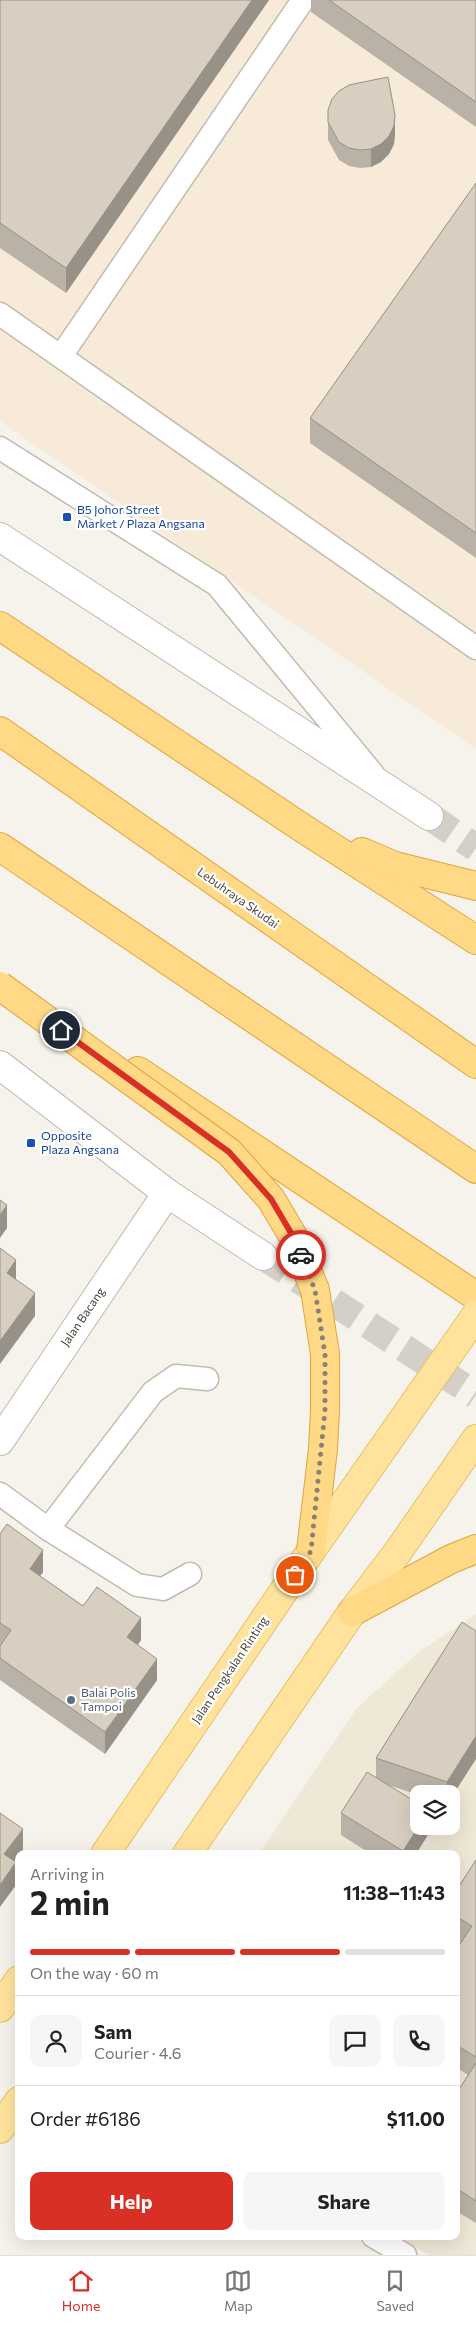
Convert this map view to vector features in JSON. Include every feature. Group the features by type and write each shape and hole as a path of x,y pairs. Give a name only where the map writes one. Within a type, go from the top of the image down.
{"highway":[{"path":"0,626 301,827 476,940"},
{"name":"Lebuhraya Skudai","path":"0,731 476,1064"},
{"path":"301,827 395,866 476,886"},
{"path":"0,847 476,1169"},
{"path":"0,979 476,1296"},
{"path":"0,986 229,1152 271,1199 294,1238 315,1290 325,1354 323,1449 311,1551"},
{"path":"352,1612 451,1559 476,1549"}],"main road":[{"name":"Jalan Pengkalan Rinting","path":"108,1850 311,1551 476,1315"},
{"path":"191,1850 352,1612 397,1552 476,1439"},
{"path":"0,2008 15,1986"},
{"path":"0,2129 15,2107"}],"street":[{"path":"0,537 429,816"},
{"path":"0,1065 167,1193 263,1256"},
{"name":"Jalan Bacang","path":"0,1441 167,1193"}],"lane":[{"path":"61,356 303,0"},
{"path":"0,314 476,648"},
{"path":"0,448 217,586 383,786"},
{"path":"48,1529 153,1392 176,1376 207,1379"},
{"path":"0,1494 48,1529 137,1585 163,1589 190,1574"},
{"path":"380,2240 405,2255"}],"shaded area":[{"path":"0,0 476,0 476,749 0,421"},
{"path":"476,1614 476,2255 428,2255 404,2240 460,2240 460,1850 262,1850 357,1708 420,1651"}],"building":[{"path":"0,0 252,0 66,268 0,223"},
{"path":"329,0 476,0 476,102"},
{"path":"388,77 395,115 394,126 389,136 381,144 371,149 349,148 339,142 328,122 328,110 332,99 339,91 349,85"},
{"path":"476,183 476,533 310,418"},
{"path":"0,1200 7,1205 0,1215"},
{"path":"0,1248 16,1260 7,1273 35,1293 0,1341"},
{"path":"7,1524 43,1550 30,1569 83,1606 97,1587 141,1618 127,1637 157,1659 105,1732 0,1658 0,1646 11,1630 0,1623 0,1534"},
{"path":"462,1622 476,1631 476,1736 447,1782 376,1758"},
{"path":"367,1772 410,1798 410,1835 413,1835 404,1850 341,1813"},
{"path":"0,1813 23,1829 4,1854 15,1861 15,1863 0,1885"},
{"path":"476,1860 476,2057 460,2047 460,1944 472,1926 460,1918 460,1885"},
{"path":"476,2063 476,2201 460,2191 460,2088"}],"tunnel":[{"path":"429,816 476,848"},
{"path":"263,1256 476,1395"}],"way so far":[{"path":"295,1575 311,1551 323,1449 325,1410 325,1354 315,1290 301,1255"}],"place":[{"name":"B5 Johor Street Market / Plaza Angsana","path":"67,517"},
{"name":"Opposite Plaza Angsana","path":"31,1143"},
{"name":"Balai Polis Tampoi","path":"71,1700"}],"route":[{"path":"61,1030 229,1152 271,1199 294,1238 301,1255"}]}
